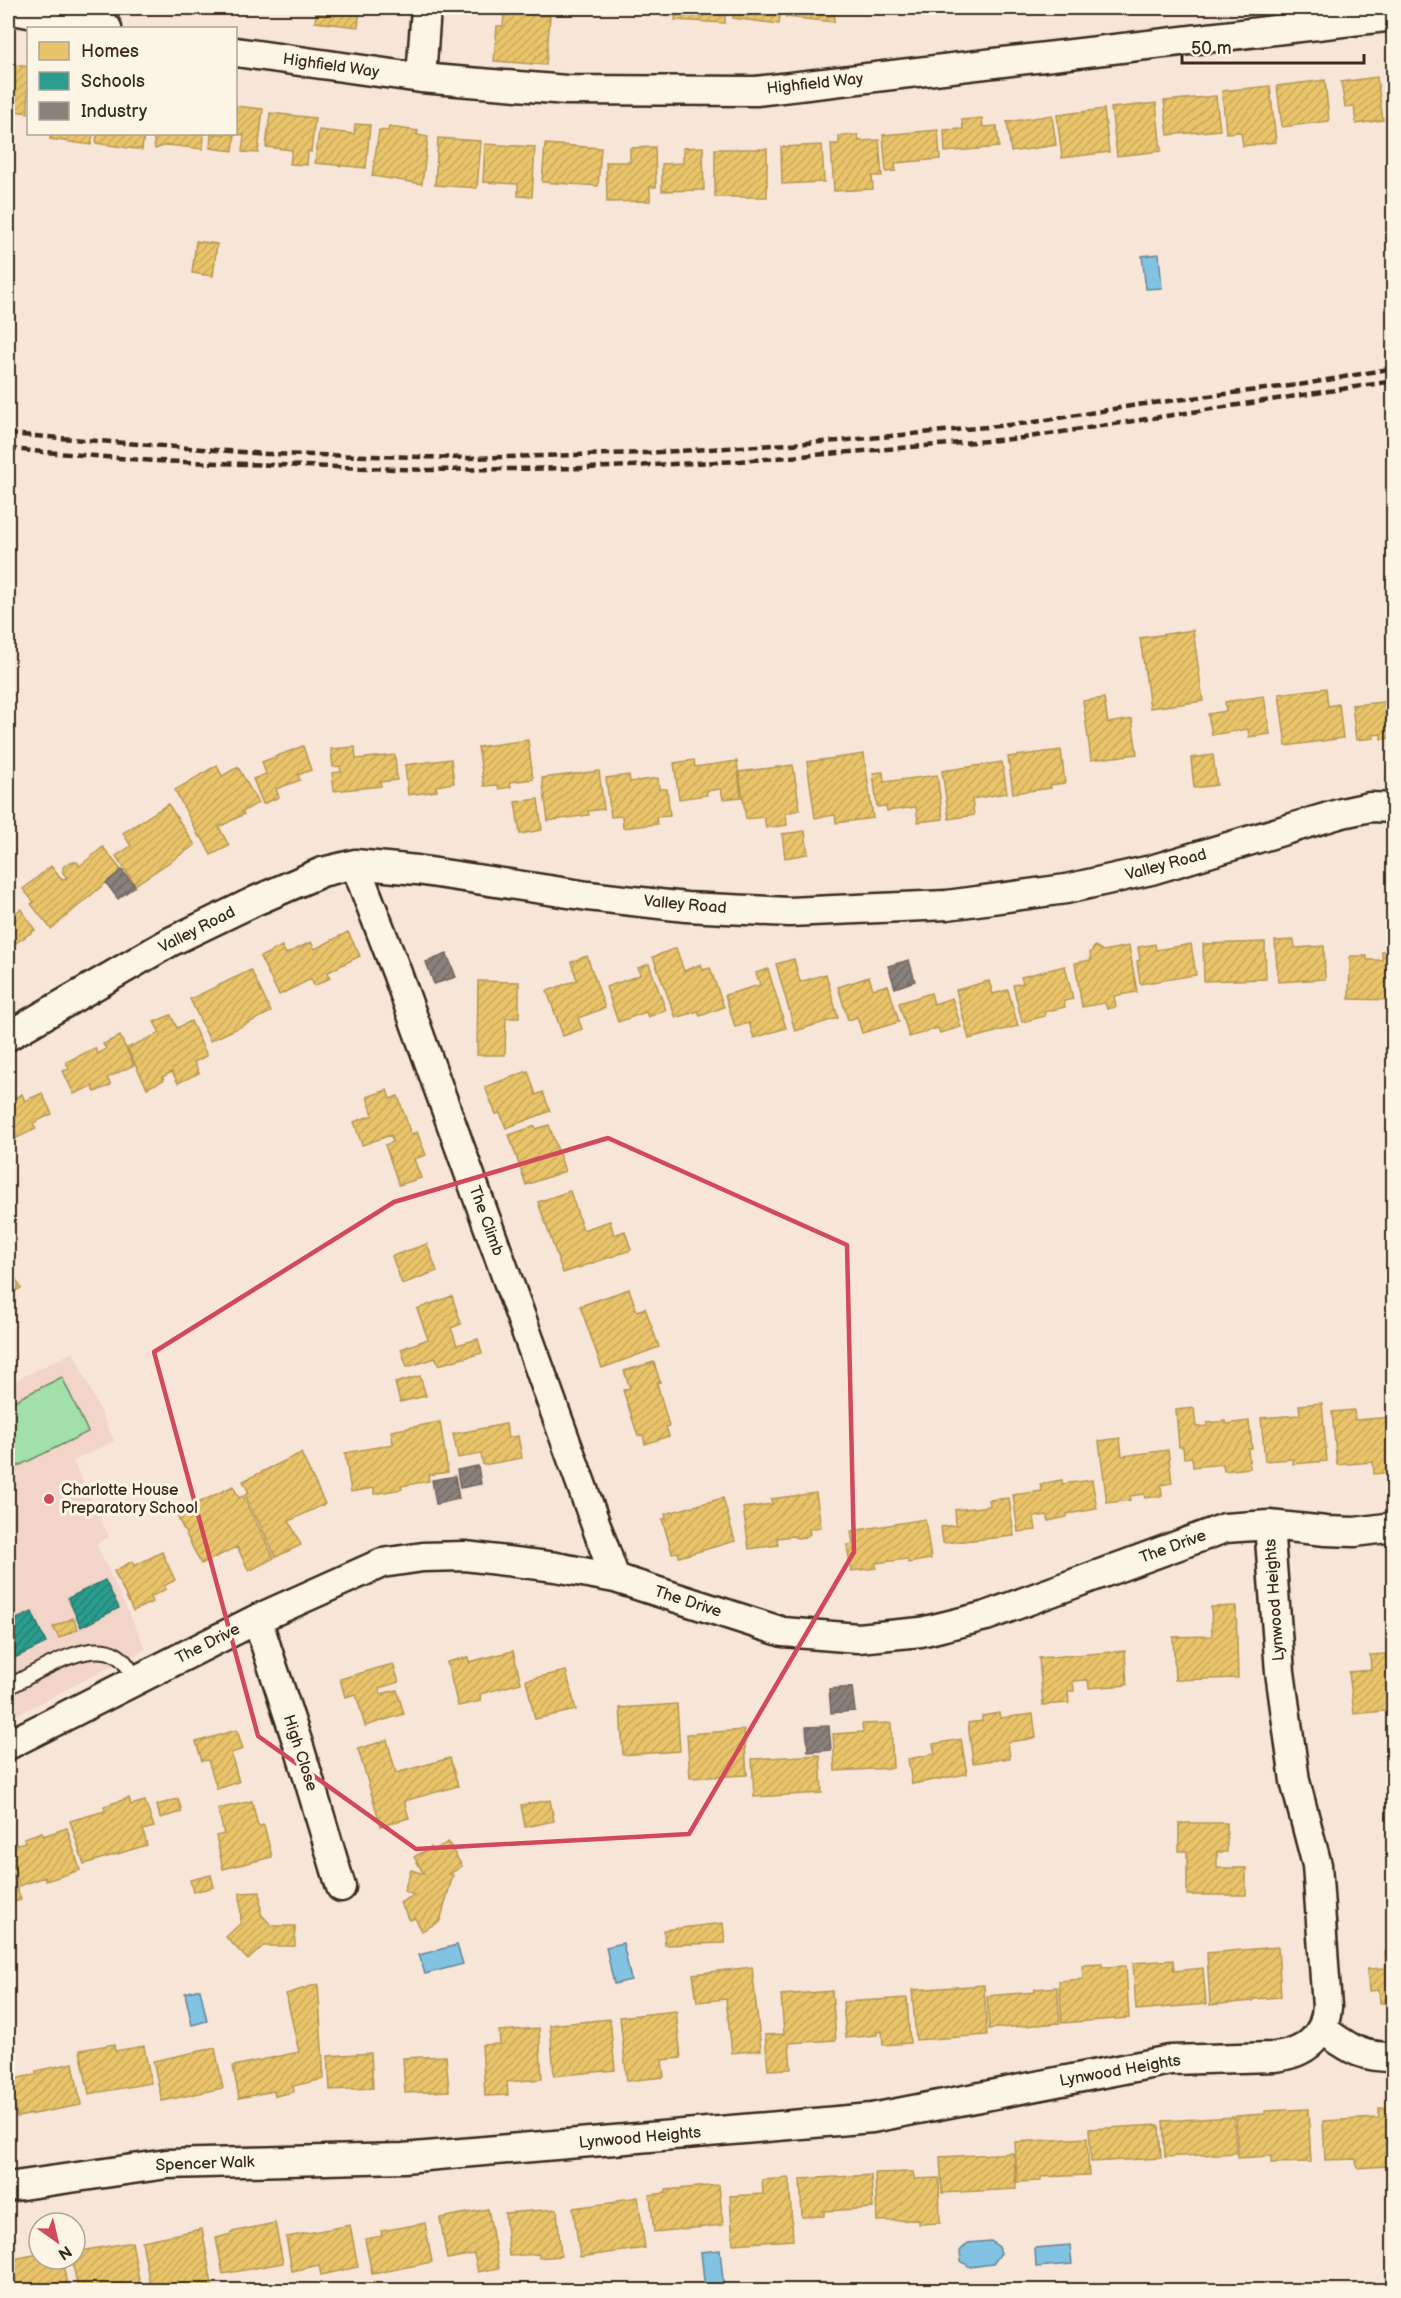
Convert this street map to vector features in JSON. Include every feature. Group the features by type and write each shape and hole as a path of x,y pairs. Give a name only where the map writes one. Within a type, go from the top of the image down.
{"street":[{"path":"420,78 426,8"},
{"path":"8,9 102,27"},
{"name":"Highfield Way","path":"237,52 420,78 566,90 756,91 1394,16"},
{"name":"Valley Road","path":"8,1036 170,942 313,876 355,864 417,870 588,896 687,907 789,912 947,905 1066,889 1151,870 1342,813 1370,807 1394,808"},
{"name":"The Climb","path":"355,864 397,973 615,1578"},
{"name":"The Drive","path":"8,1745 257,1619 382,1563 423,1557 465,1556 556,1567 615,1578 783,1632 858,1638 921,1632 986,1616 1225,1528 1269,1525 1355,1532 1394,1527"},
{"name":"Lynwood Heights","path":"403,2158 872,2118 1170,2060 1290,2055 1313,2042 1326,2019 1327,2007 1317,1865 1295,1781 1280,1672 1269,1525"},
{"name":"High Close","path":"257,1619 300,1750 341,1887"},
{"path":"1322,2029 1355,2052 1394,2057"},
{"name":"Spencer Walk","path":"8,2187 168,2164 403,2158"}],"lane":[{"path":"8,1687 66,1659 94,1650 109,1652 117,1656 128,1666 136,1681"}],"highlighted area":[{"path":"608,1138 847,1245 854,1552 689,1834 416,1849 258,1736 154,1352 394,1202"}],"shaded area":[{"name":"Charlotte House Preparatory School","path":"73,1352 114,1441 73,1461 109,1537 96,1544 146,1649 8,1719 8,1384"}],"green space":[{"path":"62,1377 88,1432 8,1471 8,1404"}],"water":[{"path":"1159,254 1162,288 1146,289 1142,256"},
{"path":"623,1943 631,1980 614,1984 606,1947"},
{"path":"457,1945 463,1964 425,1974 419,1955"},
{"path":"200,1989 207,2021 192,2025 185,1993"},
{"path":"991,2241 999,2247 1001,2253 993,2264 970,2267 961,2261 960,2251 968,2243"},
{"path":"1070,2245 1072,2264 1036,2267 1035,2248"},
{"path":"720,2250 724,2290 705,2290 701,2252"}],"building: Homes":[{"path":"317,8 360,8 358,27 315,22"},
{"path":"676,8 725,8 725,23 675,20"},
{"path":"734,8 781,8 779,24 733,18"},
{"path":"787,8 835,8 834,22 786,17"},
{"path":"504,13 550,16 546,65 494,61 497,26 503,26"},
{"path":"8,64 27,67 27,113 8,110"},
{"path":"1389,74 1394,74 1394,111"},
{"path":"1377,77 1383,120 1356,124 1354,106 1345,107 1341,82"},
{"path":"1325,80 1329,121 1282,127 1277,86"},
{"path":"1270,86 1276,142 1243,146 1241,132 1226,133 1222,91"},
{"path":"1216,96 1220,130 1168,135 1164,101"},
{"path":"1156,103 1161,151 1117,156 1111,108"},
{"path":"237,106 263,109 258,153 242,152 244,135 237,134"},
{"path":"1104,109 1109,152 1062,158 1057,115"},
{"path":"270,113 315,118 307,165 290,164 292,150 266,147"},
{"path":"1052,115 1056,145 1011,152 1007,122"},
{"path":"982,118 983,127 997,126 999,147 945,152 944,130 963,129 962,120"},
{"path":"355,124 370,125 366,168 315,163 319,130 354,134"},
{"path":"389,127 418,131 417,135 428,137 422,184 372,176 379,130 388,131"},
{"path":"938,130 940,159 895,163 896,171 886,172 883,135"},
{"path":"51,135 93,135 91,145 50,139"},
{"path":"97,135 144,135 142,150 96,143"},
{"path":"153,135 204,135 203,149 167,145 155,149"},
{"path":"211,135 235,135 233,151 210,148"},
{"path":"858,135 859,141 879,140 882,176 872,176 873,189 834,191 831,144 839,144 839,136"},
{"path":"438,138 481,141 477,188 435,185"},
{"path":"485,144 535,147 532,197 518,196 518,184 483,182"},
{"path":"545,144 601,148 598,186 542,182"},
{"path":"822,145 824,182 782,184 781,147"},
{"path":"655,147 656,187 650,187 650,201 607,202 606,162 630,162 630,148"},
{"path":"703,147 704,190 662,191 662,164 683,163 683,148"},
{"path":"715,149 767,149 767,197 715,197"},
{"path":"196,241 217,244 213,276 192,273"},
{"path":"1193,630 1203,701 1150,708 1140,638"},
{"path":"1326,688 1328,706 1339,704 1343,738 1286,746 1279,694"},
{"path":"1264,696 1270,734 1249,737 1248,729 1212,735 1208,714 1226,711 1225,702"},
{"path":"1104,698 1108,723 1132,719 1137,754 1091,760 1083,701"},
{"path":"1394,701 1394,738 1381,739 1381,734 1373,735 1374,738 1356,740 1352,705"},
{"path":"528,740 533,779 510,782 511,787 499,789 498,785 484,786 478,747"},
{"path":"303,746 311,770 298,775 300,780 276,789 279,797 263,804 253,779 266,774 262,762"},
{"path":"355,747 356,759 395,755 397,780 380,782 381,786 334,791 332,773 341,772 340,766 333,767 331,749"},
{"path":"1061,750 1065,783 1050,785 1051,788 1013,793 1008,757"},
{"path":"864,754 873,818 836,823 835,815 815,818 807,762"},
{"path":"1213,755 1217,785 1194,788 1191,758"},
{"path":"451,759 454,783 436,786 437,791 408,795 405,765"},
{"path":"694,760 695,767 737,761 741,797 723,799 721,789 706,791 707,795 679,799 674,763"},
{"path":"1002,762 1007,793 972,799 974,815 949,819 942,771"},
{"path":"217,765 222,776 238,767 258,803 242,812 244,814 219,827 229,846 211,855 175,790"},
{"path":"793,765 800,810 786,813 787,825 766,828 764,817 746,819 739,772"},
{"path":"599,771 604,809 588,811 589,815 548,821 542,778"},
{"path":"883,772 884,782 937,775 943,819 918,822 916,807 887,811 886,806 877,807 873,773"},
{"path":"629,775 630,782 658,778 659,789 667,789 670,816 656,817 657,824 623,828 622,816 611,817 606,778"},
{"path":"538,799 542,830 520,834 515,802"},
{"path":"168,804 195,845 135,885 116,856 131,846 123,833"},
{"path":"805,831 808,854 785,858 782,834"},
{"path":"103,847 121,870 51,929 31,904 34,902 23,889 51,866 62,880 67,877 63,873 63,867 70,862 77,862 80,866"},
{"path":"21,909 35,930 8,948 8,918"},
{"path":"348,932 360,956 328,972 330,978 314,986 311,979 279,995 260,957 282,946 286,954 311,942 315,949"},
{"path":"1294,940 1295,948 1324,946 1325,979 1278,982 1275,941"},
{"path":"1265,942 1266,979 1204,981 1203,944"},
{"path":"1155,944 1156,950 1191,944 1196,975 1140,984 1138,947"},
{"path":"1095,946 1103,951 1129,946 1137,992 1114,996 1116,1007 1107,1009 1105,1003 1082,1007 1075,963 1091,960 1090,953"},
{"path":"676,948 684,971 701,964 703,970 710,968 724,1007 700,1016 698,1011 676,1018 653,957"},
{"path":"1382,951 1394,951 1394,1000 1349,999 1350,956 1367,956 1367,960 1382,960"},
{"path":"587,956 605,1008 578,1018 582,1029 563,1036 547,991 577,980 571,962"},
{"path":"794,959 800,982 826,974 838,1018 795,1031 776,964"},
{"path":"649,964 666,1010 648,1017 646,1012 618,1022 606,987 640,975 638,968"},
{"path":"1065,966 1073,999 1064,1001 1065,1007 1044,1012 1045,1016 1022,1022 1013,985 1023,983 1021,977"},
{"path":"768,969 786,1028 754,1038 749,1023 735,1027 725,995 760,985 756,973"},
{"path":"251,970 271,1012 210,1041 190,999"},
{"path":"869,977 873,989 888,985 899,1022 862,1033 857,1017 848,1020 838,987"},
{"path":"478,981 519,982 519,1018 506,1018 505,1055 477,1055"},
{"path":"989,981 993,994 1008,990 1018,1026 969,1039 956,990"},
{"path":"931,993 934,1004 952,998 961,1027 940,1033 938,1028 909,1037 899,1003"},
{"path":"171,1015 177,1028 191,1021 207,1056 194,1062 199,1073 178,1083 172,1072 162,1077 164,1080 147,1088 127,1048 160,1033 154,1022"},
{"path":"120,1036 134,1065 107,1078 111,1085 95,1092 92,1086 74,1094 63,1071 69,1069 66,1062 95,1048 98,1054 106,1049 103,1044"},
{"path":"528,1071 536,1095 543,1092 550,1111 506,1128 500,1113 496,1114 485,1087"},
{"path":"387,1090 390,1099 398,1096 411,1134 417,1132 426,1155 414,1159 421,1178 399,1185 385,1145 393,1142 391,1135 362,1145 354,1122 373,1115 367,1097"},
{"path":"42,1093 52,1114 33,1123 36,1129 10,1141 8,1101 22,1094 25,1101"},
{"path":"549,1125 565,1171 526,1185 509,1135 535,1126 536,1129"},
{"path":"570,1191 583,1230 610,1221 614,1235 625,1231 631,1250 563,1273 538,1202"},
{"path":"427,1244 437,1271 402,1284 392,1256"},
{"path":"13,1274 21,1288 8,1295 8,1277"},
{"path":"629,1289 637,1311 645,1308 659,1347 602,1368 580,1306"},
{"path":"452,1296 461,1324 451,1328 457,1345 478,1339 482,1353 438,1365 436,1358 407,1367 401,1349 428,1339 417,1309"},
{"path":"654,1362 660,1382 657,1383 669,1426 666,1427 669,1436 645,1444 643,1435 638,1436 623,1390 630,1388 624,1371"},
{"path":"420,1376 426,1396 400,1402 395,1383"},
{"path":"1322,1403 1327,1461 1293,1464 1293,1459 1265,1461 1261,1418 1300,1415 1299,1405"},
{"path":"1194,1408 1196,1427 1207,1426 1207,1423 1225,1421 1226,1424 1249,1421 1252,1448 1248,1449 1250,1468 1224,1471 1223,1464 1193,1467 1192,1457 1184,1458 1183,1447 1179,1447 1176,1410"},
{"path":"1354,1410 1355,1420 1393,1417 1394,1472 1374,1474 1373,1462 1337,1465 1332,1412"},
{"path":"440,1422 448,1472 428,1475 429,1481 401,1486 402,1489 374,1494 374,1488 351,1492 345,1453 393,1444 391,1431"},
{"path":"506,1424 508,1438 518,1436 522,1458 483,1465 481,1454 458,1458 453,1434"},
{"path":"1120,1438 1122,1456 1168,1450 1172,1483 1161,1485 1162,1496 1145,1498 1144,1494 1130,1496 1130,1500 1107,1503 1099,1441"},
{"path":"301,1453 325,1504 289,1521 301,1545 276,1557 245,1495 249,1493 243,1481"},
{"path":"1062,1480 1062,1484 1092,1480 1097,1509 1067,1514 1067,1517 1048,1521 1047,1515 1034,1517 1036,1530 1018,1532 1013,1495 1042,1491 1040,1484"},
{"path":"233,1486 239,1498 243,1496 274,1558 249,1571 237,1547 201,1564 176,1514"},
{"path":"816,1493 821,1527 809,1529 810,1534 806,1537 777,1538 778,1545 749,1549 743,1508 772,1504 771,1499"},
{"path":"723,1498 735,1541 679,1557 678,1552 672,1553 662,1519 666,1519 665,1514"},
{"path":"1009,1498 1014,1536 943,1543 941,1527 956,1525 955,1510 990,1506 989,1500"},
{"path":"925,1519 931,1559 908,1563 907,1559 876,1563 876,1568 851,1571 847,1545 853,1544 851,1531"},
{"path":"162,1552 175,1580 164,1586 166,1589 150,1597 152,1602 133,1611 114,1571 133,1561 134,1566"},
{"path":"1236,1606 1238,1678 1175,1680 1173,1637 1212,1636 1211,1607"},
{"path":"73,1618 78,1629 59,1638 53,1627"},
{"path":"513,1651 521,1683 480,1694 481,1701 458,1706 447,1662 468,1657 469,1662"},
{"path":"1125,1651 1127,1685 1089,1688 1088,1680 1073,1681 1074,1691 1068,1691 1069,1703 1043,1705 1039,1658"},
{"path":"1386,1654 1387,1667 1394,1667 1394,1710 1354,1714 1349,1672 1371,1670 1370,1655"},
{"path":"393,1664 399,1682 379,1688 381,1694 397,1690 404,1714 365,1726 356,1694 345,1697 340,1679"},
{"path":"566,1671 576,1710 535,1719 526,1680"},
{"path":"677,1704 680,1751 623,1755 620,1708"},
{"path":"999,1713 1000,1718 1033,1714 1036,1738 1008,1742 1010,1758 973,1763 968,1723 982,1721 982,1716"},
{"path":"891,1723 893,1768 835,1771 833,1734 863,1732 862,1724"},
{"path":"237,1730 243,1749 231,1753 239,1782 217,1789 208,1760 202,1761 196,1742"},
{"path":"744,1730 747,1775 690,1778 687,1734"},
{"path":"961,1739 967,1774 912,1784 908,1759 935,1754 933,1744"},
{"path":"387,1740 396,1773 450,1758 458,1786 404,1801 409,1818 381,1826 358,1749"},
{"path":"820,1755 822,1793 754,1797 752,1759"},
{"path":"129,1798 131,1805 145,1801 154,1827 143,1830 147,1845 84,1864 70,1821 105,1811 104,1806"},
{"path":"178,1799 182,1812 160,1818 157,1805"},
{"path":"550,1800 554,1821 525,1827 521,1805"},
{"path":"252,1801 258,1826 264,1825 272,1857 223,1869 216,1836 224,1834 218,1809"},
{"path":"1179,1823 1227,1823 1227,1852 1217,1852 1217,1868 1246,1868 1246,1895 1187,1895 1187,1851 1179,1851"},
{"path":"67,1828 80,1870 46,1881 45,1877 19,1886 8,1847 25,1842 24,1838 42,1832 43,1836"},
{"path":"448,1842 462,1866 450,1874 453,1875 440,1921 422,1931 415,1918 410,1920 400,1903 414,1895 404,1891 411,1870 424,1874 414,1857 431,1847 433,1851"},
{"path":"8,1858 21,1900 8,1904"},
{"path":"211,1875 214,1887 193,1892 190,1880"},
{"path":"260,1892 261,1914 272,1926 295,1926 295,1946 263,1946 248,1960 226,1937 241,1923 240,1893"},
{"path":"723,1923 725,1943 665,1945 664,1930"},
{"path":"1278,1947 1281,1997 1210,2005 1207,1953"},
{"path":"1385,1952 1394,1952 1394,2003 1380,2003 1379,1990 1369,1991 1367,1969 1386,1968"},
{"path":"1173,1960 1174,1971 1203,1968 1206,2004 1136,2010 1133,1963"},
{"path":"1102,1964 1102,1967 1126,1966 1129,2018 1062,2023 1059,1981 1083,1979 1082,1965"},
{"path":"752,1967 761,2050 732,2053 726,1999 697,2002 693,1974"},
{"path":"318,1984 324,2079 293,2086 294,2092 275,2096 274,2091 239,2098 233,2066 299,2052 286,1994"},
{"path":"984,1985 987,2035 916,2040 912,1990"},
{"path":"1057,1987 1060,2023 989,2029 987,1996 1035,1992 1035,1989"},
{"path":"832,1991 836,2040 789,2043 791,2069 768,2070 765,2035 784,2034 781,1995"},
{"path":"907,1998 910,2043 883,2045 882,2031 877,2032 877,2035 846,2038 843,2002"},
{"path":"676,2011 681,2058 662,2060 664,2077 627,2081 620,2017"},
{"path":"610,2019 615,2070 554,2076 550,2025"},
{"path":"539,2028 542,2079 507,2082 508,2095 485,2096 482,2045 500,2044 499,2031"},
{"path":"114,2044 115,2051 144,2046 151,2083 89,2094 80,2050"},
{"path":"215,2048 223,2088 162,2101 153,2061"},
{"path":"371,2053 373,2088 330,2090 328,2056"},
{"path":"446,2056 449,2091 405,2093 403,2058"},
{"path":"73,2063 81,2105 17,2117 10,2080 37,2074 36,2071"},
{"path":"8,2093 12,2118 8,2119"},
{"path":"1379,2108 1394,2108 1394,2160 1386,2160 1387,2166 1357,2168 1356,2159 1325,2160 1323,2121 1379,2118"},
{"path":"1308,2109 1311,2162 1271,2163 1271,2156 1238,2158 1236,2116 1265,2114 1265,2111"},
{"path":"1234,2117 1236,2153 1165,2157 1163,2121"},
{"path":"1159,2125 1161,2158 1091,2162 1089,2129"},
{"path":"1087,2138 1089,2175 1041,2177 1041,2181 1017,2182 1015,2142"},
{"path":"1014,2153 1016,2189 942,2193 940,2157"},
{"path":"914,2172 914,2179 939,2178 940,2223 919,2224 919,2220 877,2221 875,2173"},
{"path":"871,2175 873,2208 824,2211 824,2216 802,2217 800,2179"},
{"path":"789,2178 793,2240 733,2244 730,2196 763,2194 762,2180"},
{"path":"719,2185 723,2225 654,2232 650,2195 666,2193 666,2190"},
{"path":"638,2197 645,2248 580,2257 573,2208"},
{"path":"488,2209 499,2268 478,2272 474,2254 447,2259 440,2218"},
{"path":"557,2209 561,2256 539,2258 539,2254 509,2256 505,2213"},
{"path":"275,2223 283,2263 223,2274 216,2238 231,2234 231,2232"},
{"path":"425,2223 432,2262 372,2274 365,2239 382,2236 381,2231"},
{"path":"350,2225 358,2267 321,2275 319,2265 292,2271 286,2237"},
{"path":"202,2229 213,2290 151,2290 142,2241"},
{"path":"132,2242 141,2290 78,2290 74,2271 87,2271 87,2250"},
{"path":"27,2256 27,2271 64,2271 68,2290 8,2290 8,2260"}],"building: Schools":[{"path":"105,1580 119,1608 81,1627 68,1598"},
{"path":"32,1612 46,1643 8,1661 8,1623"}],"building: Industry":[{"path":"122,870 135,886 118,899 106,883"},
{"path":"447,954 456,977 434,984 426,962"},
{"path":"909,960 915,981 895,988 888,966"},
{"path":"478,1466 481,1484 460,1488 457,1470"},
{"path":"455,1476 459,1499 436,1504 432,1480"},
{"path":"852,1687 855,1711 831,1713 829,1689"},
{"path":"829,1726 831,1750 808,1752 806,1727"}],"railway":[{"path":"8,434 267,454 470,458 645,453 838,441 1029,423 1137,405 1305,384 1394,368"},
{"path":"8,449 155,461 427,470 586,468 740,461 1023,438 1394,381"}],"place":[{"name":"Charlotte House Preparatory School","path":"49,1499"}]}
